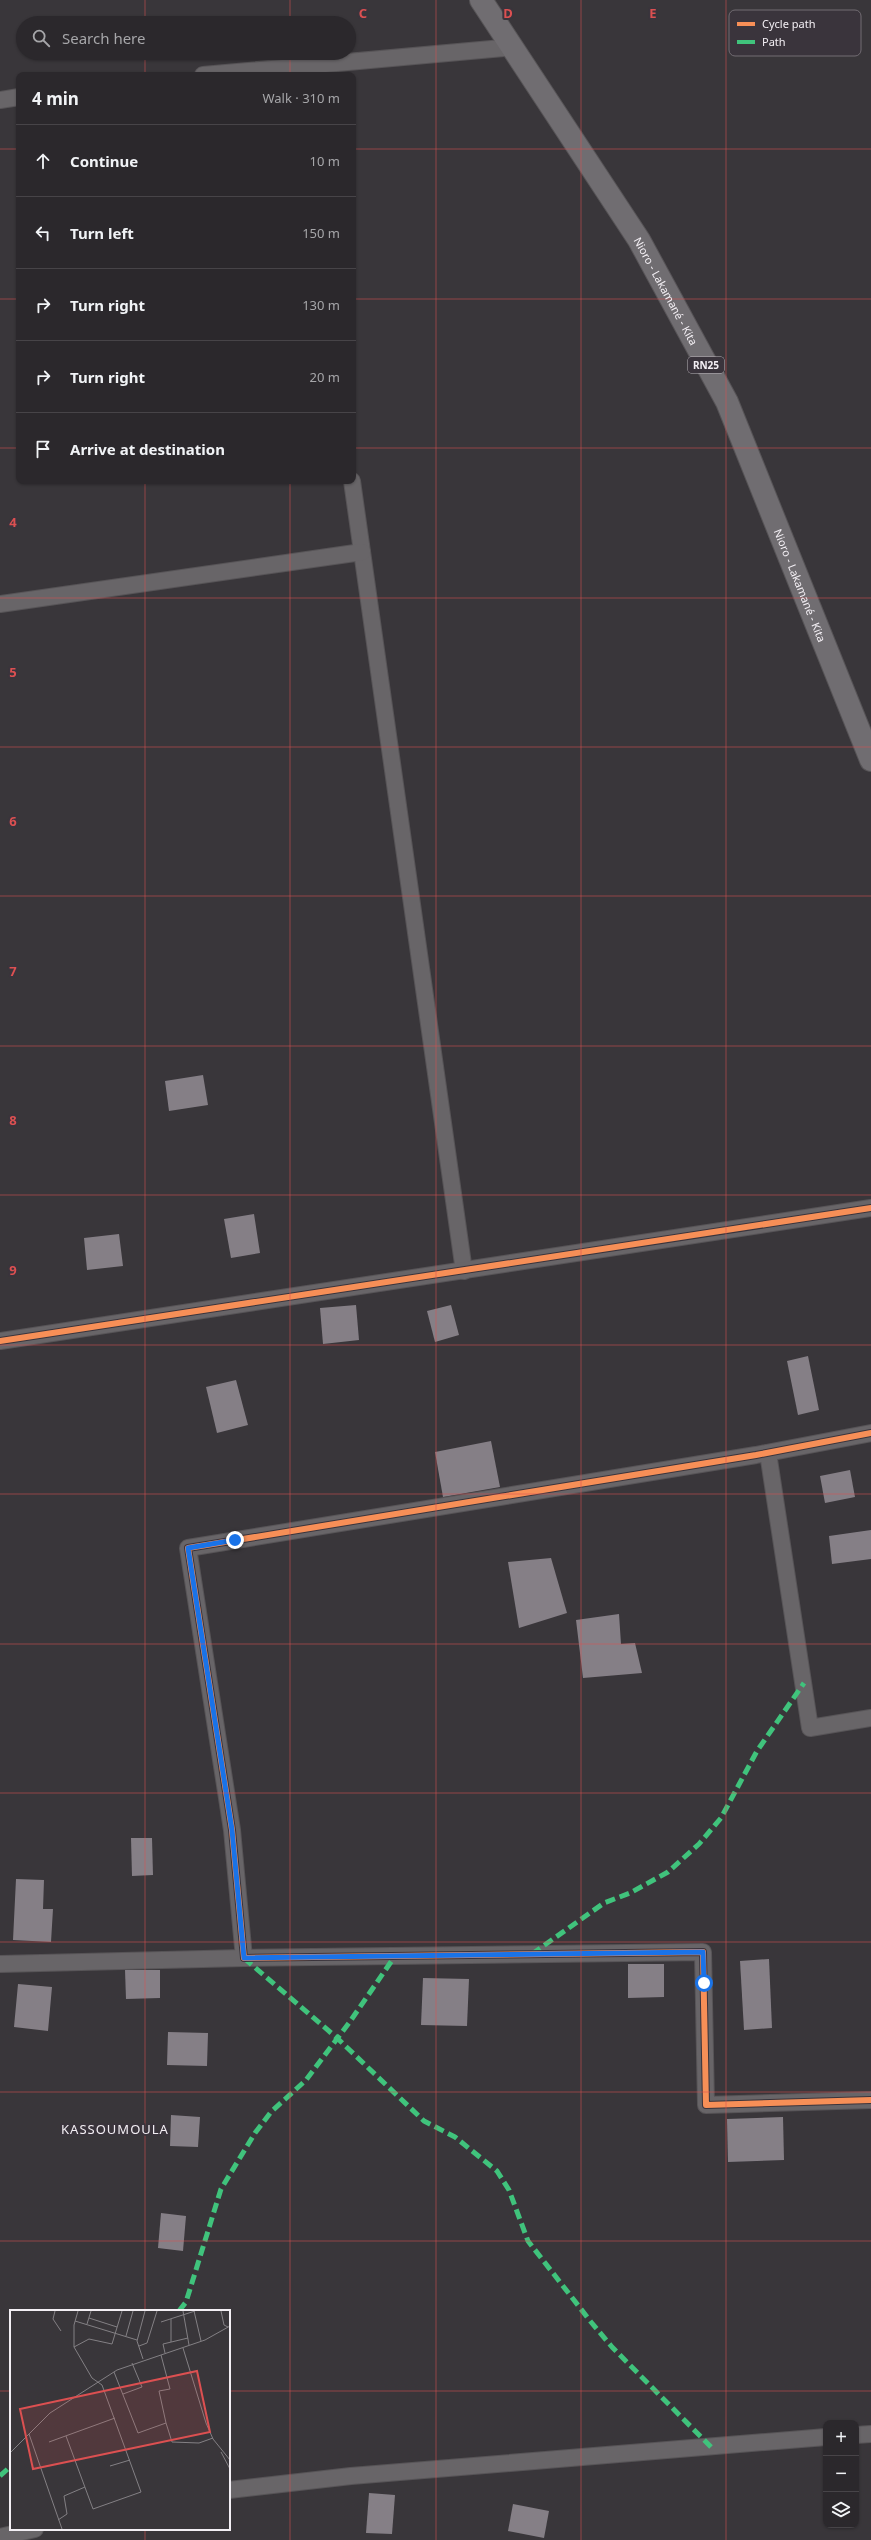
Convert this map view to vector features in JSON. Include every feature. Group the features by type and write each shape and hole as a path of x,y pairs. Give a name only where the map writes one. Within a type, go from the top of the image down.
{"main road":[{"name":"Nioro - Lakamané - Kita","path":"481,0 639,240 727,402 871,760"}],"street":[{"path":"238,72 514,48"},
{"path":"0,100 16,97"},
{"path":"352,484 464,1271"},
{"path":"0,604 362,552"},
{"path":"0,1341 871,1208"},
{"path":"244,1958 232,1830 188,1548 768,1453 871,1433"},
{"path":"768,1453 810,1728 871,1718"},
{"path":"0,1964 244,1958 703,1952 706,2105 871,2100"},
{"path":"859,2435 871,2434"},
{"path":"230,2490 351,2476 823,2437"},
{"path":"0,2537 31,2530"}],"building":[{"path":"203,1075 208,1105 169,1111 165,1081"},
{"path":"254,1214 260,1253 231,1258 224,1219"},
{"path":"119,1234 123,1266 87,1270 84,1238"},
{"path":"356,1305 359,1340 323,1344 320,1308"},
{"path":"451,1305 459,1335 435,1342 427,1311"},
{"path":"808,1356 819,1410 798,1415 787,1361"},
{"path":"236,1380 248,1425 217,1433 206,1387"},
{"path":"491,1441 500,1487 443,1497 435,1452"},
{"path":"850,1470 855,1497 825,1503 820,1476"},
{"path":"871,1530 871,1559 832,1564 829,1536"},
{"path":"551,1558 567,1613 519,1628 508,1562"},
{"path":"619,1614 621,1644 635,1643 642,1673 583,1678 576,1620"},
{"path":"131,1838 152,1838 153,1875 132,1876"},
{"path":"16,1879 44,1880 43,1909 53,1909 51,1942 13,1940"},
{"path":"769,1959 772,2028 744,2030 740,1961"},
{"path":"628,1964 664,1964 664,1997 628,1998"},
{"path":"125,1970 160,1970 160,1998 126,1999"},
{"path":"423,1978 469,1979 467,2026 421,2025"},
{"path":"18,1984 52,1987 48,2031 14,2027"},
{"path":"168,2032 208,2033 207,2066 167,2065"},
{"path":"171,2115 200,2117 198,2147 170,2146"},
{"path":"783,2117 784,2160 728,2162 727,2119"},
{"path":"161,2213 186,2216 183,2251 158,2248"},
{"path":"369,2493 395,2495 392,2534 366,2533"},
{"path":"513,2504 549,2511 544,2538 508,2531"}],"marked path":[{"path":"532,1954 604,1903 630,1893 668,1872 699,1844 721,1818 757,1751 804,1683"},
{"path":"180,2310 186,2302 221,2189 255,2133 271,2112 306,2080 349,2023 395,1956"},
{"path":"244,1958 337,2038 424,2121 455,2137 497,2171 509,2190 528,2241 612,2347 711,2447"},
{"path":"0,2476 10,2467"}],"cycle path":[{"path":"0,1341 871,1208"},
{"path":"871,1433 756,1455 188,1548 232,1830 244,1958 703,1952 706,2105 871,2100"}],"district":[{"name":"KASSOUMOULA","path":"115,2129"}],"route":[{"path":"235,1540 188,1548 232,1830 244,1958 703,1952 704,1983"}]}
